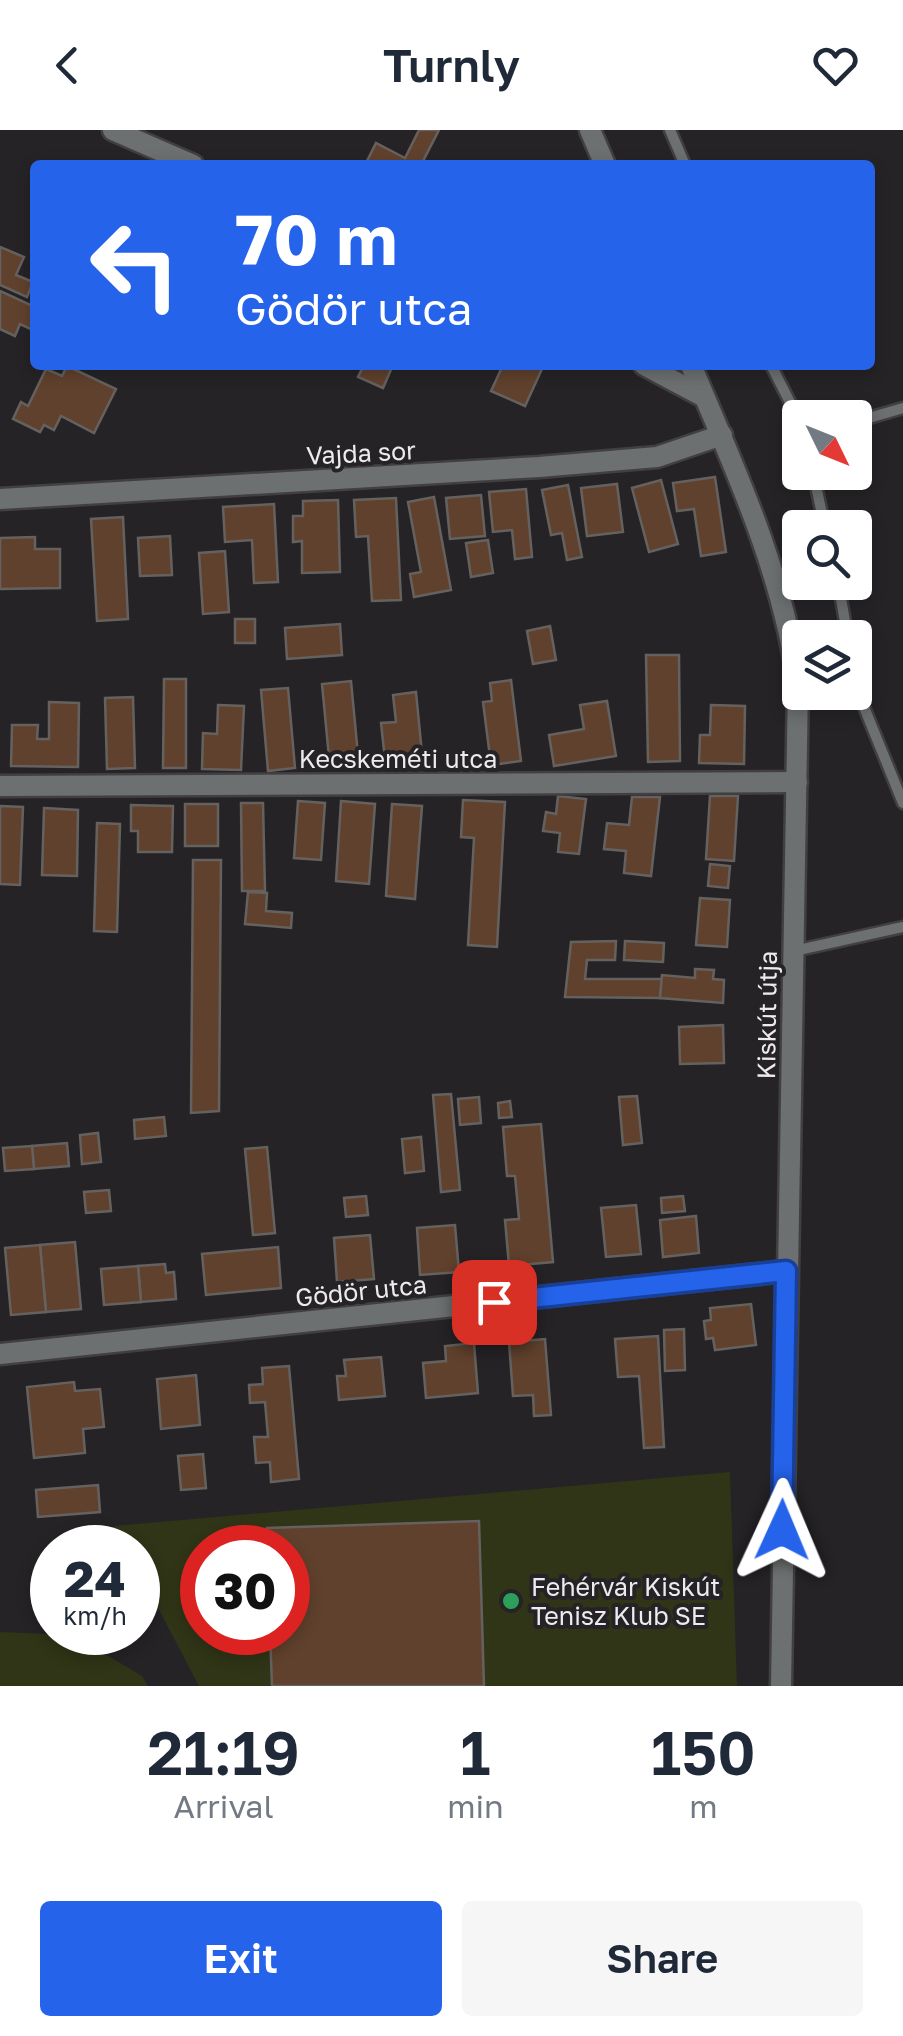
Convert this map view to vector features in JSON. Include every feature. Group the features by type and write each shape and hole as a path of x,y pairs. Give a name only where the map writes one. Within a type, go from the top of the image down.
{"street":[{"path":"114,130 182,160"},
{"path":"590,130 604,160"},
{"path":"654,370 704,396"},
{"name":"Kiskút útja","path":"692,370 722,435 782,597 798,685 781,1686"},
{"name":"Vajda sor","path":"0,499 558,466 657,457 722,435"},
{"name":"Kecskeméti utca","path":"0,786 797,782"},
{"name":"Gödör utca","path":"0,1354 786,1271"}],"lane":[{"path":"670,130 683,160"},
{"path":"774,370 789,400"},
{"path":"872,417 903,408"},
{"path":"862,710 903,803"},
{"path":"793,951 903,927"}],"green space":[{"name":"Fehérvár Kiskút Tenisz Klub SE","path":"730,1472 737,1686 199,1686 183,1655 310,1655 310,1525 180,1525 180,1650 160,1612 160,1525 125,1525"},
{"path":"0,1632 30,1633 30,1655 107,1655 142,1676 148,1686 0,1686"}],"building":[{"path":"419,130 439,130 424,160 368,160 376,143 405,158"},
{"path":"0,247 24,257 16,275 30,281 30,290 27,297 0,285"},
{"path":"0,291 30,305 30,329 20,324 15,336 0,329"},
{"path":"46,370 62,376 65,370 76,370 116,389 94,433 61,416 54,430 44,425 40,432 13,419 21,402 28,406"},
{"path":"362,370 391,370 383,388 358,377"},
{"path":"501,370 542,370 525,406 491,391"},
{"path":"715,477 726,552 701,556 694,509 677,511 673,483"},
{"path":"661,480 678,544 649,552 632,488"},
{"path":"617,484 623,532 587,536 581,488"},
{"path":"568,485 582,557 567,560 562,533 551,535 542,490"},
{"path":"526,489 532,557 515,559 512,530 493,532 489,492"},
{"path":"481,495 485,536 450,539 446,498"},
{"path":"434,497 451,590 414,597 410,574 421,572 408,502"},
{"path":"396,498 401,600 372,601 368,536 356,537 354,500"},
{"path":"338,500 340,572 302,573 302,541 293,542 293,516 303,516 303,501"},
{"path":"274,504 278,582 254,583 252,540 225,542 223,507"},
{"path":"123,517 128,619 97,621 91,519"},
{"path":"170,536 172,575 140,576 138,538"},
{"path":"35,537 35,549 60,549 60,588 0,589 0,538"},
{"path":"488,540 493,573 471,577 466,543"},
{"path":"225,551 229,612 203,614 199,553"},
{"path":"235,619 255,619 255,643 235,643"},
{"path":"340,624 342,655 287,659 285,628"},
{"path":"550,626 556,660 533,664 527,631"},
{"path":"646,655 679,655 680,761 648,762"},
{"path":"164,679 186,679 186,768 163,768"},
{"path":"511,680 521,761 491,765 483,702 492,701 490,683"},
{"path":"351,681 359,765 330,768 322,684"},
{"path":"288,688 295,768 268,771 261,690"},
{"path":"416,692 423,764 386,769 381,723 396,722 393,695"},
{"path":"133,697 135,768 107,769 105,698"},
{"path":"607,701 616,756 554,766 549,735 584,729 580,705"},
{"path":"49,702 79,703 78,767 11,766 12,725 38,725 37,739 49,739"},
{"path":"218,705 244,706 241,770 202,769 203,733 217,734"},
{"path":"711,705 745,706 744,764 699,763 700,735 710,735"},
{"path":"558,796 586,799 579,854 558,852 560,833 543,831 546,812 556,814"},
{"path":"710,796 738,796 734,861 706,859"},
{"path":"632,797 660,797 651,876 624,873 626,851 604,849 607,823 629,825"},
{"path":"463,800 505,802 497,947 468,945 474,838 461,837"},
{"path":"298,801 325,803 321,860 294,858"},
{"path":"341,801 375,804 369,884 336,881"},
{"path":"241,803 263,803 265,891 242,891"},
{"path":"185,804 218,804 218,846 185,846"},
{"path":"392,804 422,806 415,899 386,896"},
{"path":"131,805 173,806 172,852 138,852 138,831 131,831"},
{"path":"0,806 23,807 20,885 0,884"},
{"path":"44,808 78,810 77,876 42,875"},
{"path":"97,823 120,824 117,932 94,931"},
{"path":"193,860 221,860 219,1111 191,1113"},
{"path":"710,864 730,866 728,888 708,886"},
{"path":"248,892 267,893 266,911 292,913 291,928 245,924"},
{"path":"700,898 730,900 727,947 696,945"},
{"path":"616,941 615,960 587,960 585,979 662,979 660,998 565,997 571,942"},
{"path":"625,941 664,943 663,962 624,960"},
{"path":"695,969 714,970 713,979 724,980 723,1003 660,998 662,975 695,978"},
{"path":"723,1025 724,1063 680,1064 679,1027"},
{"path":"451,1094 460,1190 441,1192 433,1095"},
{"path":"637,1096 642,1143 623,1145 619,1097"},
{"path":"479,1097 481,1123 460,1125 458,1099"},
{"path":"510,1101 512,1117 499,1118 498,1103"},
{"path":"164,1117 166,1136 135,1139 134,1120"},
{"path":"541,1124 553,1262 509,1266 505,1220 519,1219 515,1176 507,1176 503,1127"},
{"path":"98,1133 101,1162 82,1164 80,1135"},
{"path":"421,1137 424,1171 405,1173 402,1139"},
{"path":"67,1143 69,1166 34,1169 32,1146"},
{"path":"32,1146 34,1169 5,1171 3,1148"},
{"path":"267,1147 275,1233 253,1235 245,1149"},
{"path":"109,1190 111,1211 86,1213 84,1192"},
{"path":"366,1196 368,1215 346,1217 344,1198"},
{"path":"683,1196 685,1211 662,1213 661,1198"},
{"path":"636,1205 641,1254 606,1257 601,1208"},
{"path":"696,1216 699,1253 663,1257 660,1220"},
{"path":"455,1225 459,1272 420,1275 417,1228"},
{"path":"370,1235 374,1279 337,1282 334,1238"},
{"path":"75,1242 81,1309 46,1312 40,1245"},
{"path":"40,1245 46,1312 11,1315 5,1248"},
{"path":"278,1247 281,1288 206,1295 202,1254"},
{"path":"165,1264 166,1273 174,1272 176,1299 141,1302 138,1266"},
{"path":"138,1266 141,1302 104,1305 101,1269"},
{"path":"751,1304 756,1345 715,1350 713,1338 706,1339 704,1321 711,1320 710,1308"},
{"path":"684,1329 685,1370 665,1371 664,1330"},
{"path":"658,1336 664,1447 644,1448 639,1376 618,1377 615,1339"},
{"path":"545,1339 551,1415 534,1416 533,1395 513,1396 509,1342"},
{"path":"474,1343 478,1393 426,1398 423,1363 446,1361 445,1346"},
{"path":"381,1357 385,1396 339,1400 337,1376 346,1376 344,1360"},
{"path":"289,1366 299,1479 271,1482 270,1462 256,1463 254,1437 268,1437 265,1402 250,1403 249,1385 263,1384 262,1368"},
{"path":"196,1375 200,1425 161,1429 157,1379"},
{"path":"74,1382 75,1391 100,1389 104,1427 83,1429 85,1453 34,1458 27,1387"},
{"path":"203,1454 206,1488 181,1490 178,1456"},
{"path":"98,1485 100,1512 38,1517 36,1490"},
{"path":"479,1521 484,1686 272,1686 271,1655 310,1655 310,1527"}],"place":[{"name":"Fehérvár Kiskút Tenisz Klub SE","path":"511,1601"}],"route":[{"path":"494,1302 786,1271 782,1530"}]}
